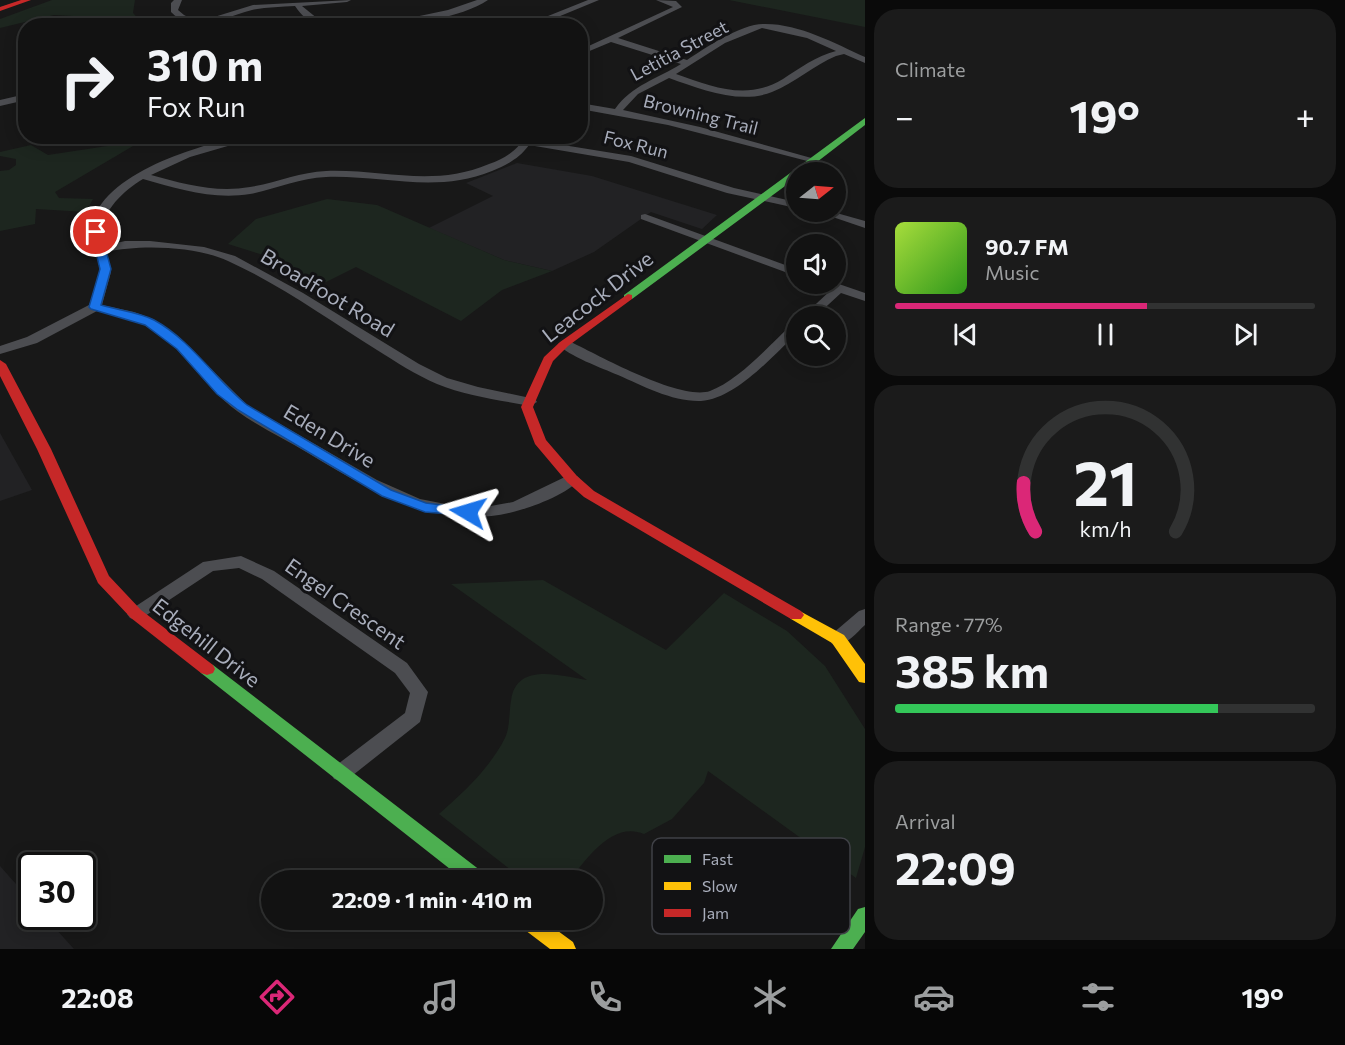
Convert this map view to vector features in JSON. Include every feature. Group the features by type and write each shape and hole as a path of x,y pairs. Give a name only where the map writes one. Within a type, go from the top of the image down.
{"street":[{"path":"0,9 28,0"},
{"path":"178,0 174,10 183,18"},
{"path":"221,18 253,7 346,0"},
{"path":"418,18 450,12 484,0"},
{"path":"546,18 583,2 595,0"},
{"path":"588,49 678,8 673,3 660,0"},
{"path":"297,4 304,16 308,18"},
{"name":"Letitia Street","path":"618,111 627,98 635,92 669,75 722,41 761,26 775,27 810,36 865,60"},
{"path":"611,39 688,63"},
{"path":"669,75 743,94 758,95 824,57 844,51"},
{"path":"0,104 18,100"},
{"name":"Browning Trail","path":"588,107 618,111 707,130 811,161"},
{"name":"Leacock Drive","path":"530,402 548,360 564,344 707,239 733,216 848,136 865,121"},
{"path":"0,350 32,340 94,307 106,269 96,232 104,208 122,188 158,165 224,144"},
{"path":"142,176 217,193 240,192 308,176 329,174 431,183 453,180 490,168 519,154 525,144"},
{"name":"Fox Run","path":"538,144 631,159 731,191 786,203"},
{"path":"645,217 786,269"},
{"path":"846,219 865,225"},
{"name":"Broadfoot Road","path":"100,250 125,244 150,244 204,250 231,258 299,296 414,367 442,381 475,391 530,402"},
{"path":"846,291 865,297"},
{"path":"819,306 833,294"},
{"name":"Eden Drive","path":"94,307 150,322 181,346 222,391 242,408 387,493 425,507 468,512 508,509 539,499 572,479"},
{"path":"564,344 658,387 687,396 713,395 755,365 786,336"},
{"name":"Edgehill Drive","path":"0,364 39,439 103,579 136,614 465,870"},
{"path":"530,402 527,407 540,441 572,479 589,494 838,639 865,677"},
{"name":"Engel Crescent","path":"136,614 209,566 241,562 268,575 400,668 418,692 413,717 341,773"},
{"path":"838,639 865,615"},
{"path":"842,949 865,916"},
{"path":"541,930 566,949"}],"shaded area":[{"path":"52,0 135,0 133,13 138,18 54,15 42,18 18,18 18,24 0,28 0,19"},
{"path":"729,0 865,0 865,27"},
{"path":"120,144 133,146 55,192 59,198 93,199 86,212 36,209 35,224 0,231 0,171 9,170 16,165 16,159 0,156 0,152 31,145 48,155"},
{"path":"517,163 592,176 717,215 702,229 651,212 594,252 552,271 504,260 429,228 493,196 466,183"},
{"path":"327,199 377,205 504,260 552,271 502,290 461,321 356,267 316,287 260,254 228,244 256,219"},
{"path":"0,433 32,490 0,501"},
{"path":"543,580 666,650 724,593 787,631 825,666 865,729 865,847 856,878 850,874 850,838 801,838 708,771 704,783 672,819 644,834 632,831 611,837 593,852 578,870 511,870 439,814 476,779 499,749 507,734 515,688 521,680 530,676 553,674 587,680 451,584"},
{"path":"0,866 18,886 18,930 57,930 74,949 0,949"}],"traffic: fast":[{"path":"628,297 848,136 865,121"},
{"path":"207,669 465,870"},
{"path":"841,949 865,916"}],"traffic: slow":[{"path":"796,615 838,639 865,677"},
{"path":"541,930 566,949"}],"traffic: jam":[{"path":"0,9 28,0"},
{"path":"628,297 564,344 548,360 527,407 540,441 572,479 589,494 796,615"},
{"path":"0,364 44,449 103,579 136,614 207,669"}],"route":[{"path":"96,232 106,269 94,307 150,322 181,346 222,391 242,408 387,493 425,507 468,512"}]}
